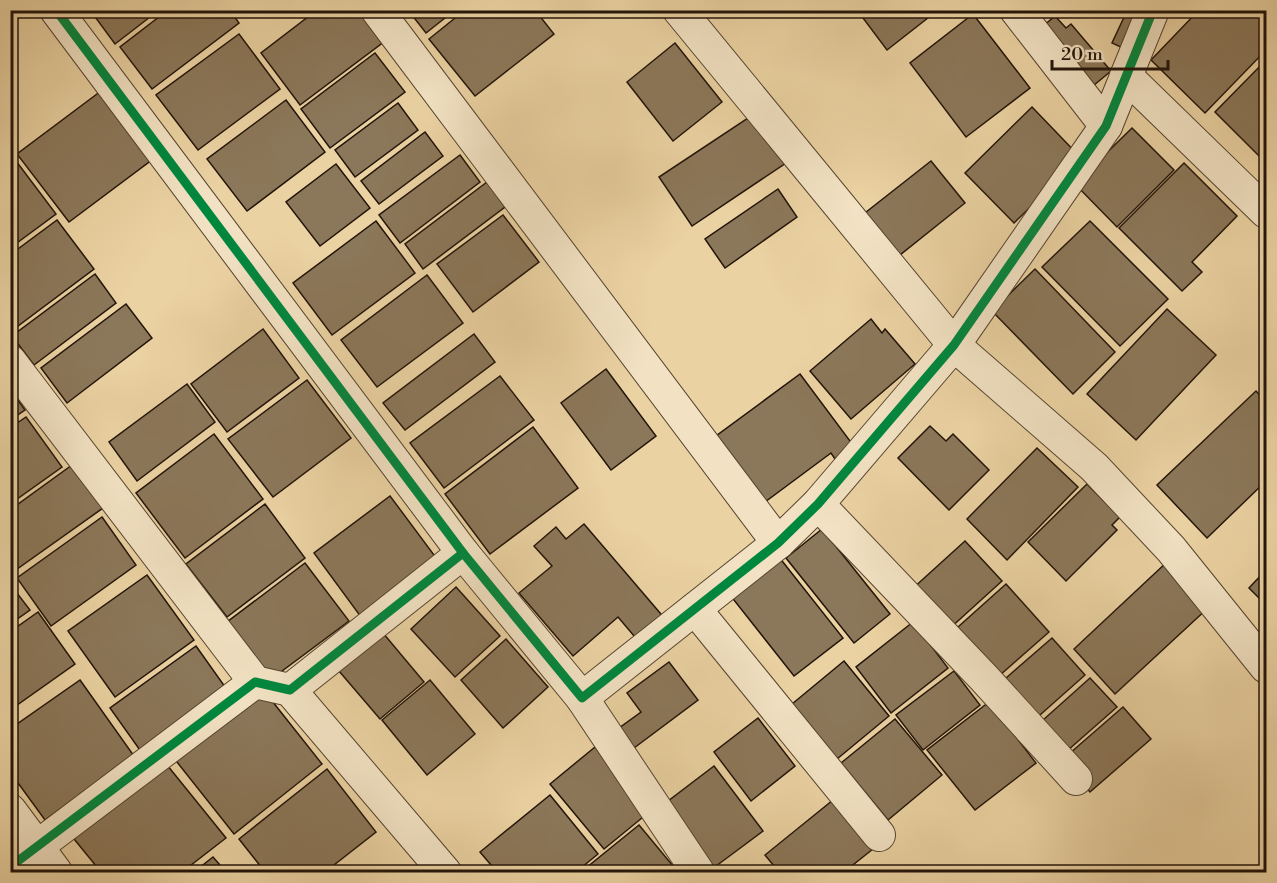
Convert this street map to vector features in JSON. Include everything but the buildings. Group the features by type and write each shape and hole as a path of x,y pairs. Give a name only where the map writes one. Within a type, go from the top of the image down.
{"street":[{"path":"56,10 463,553 582,698 698,873"},
{"path":"377,10 778,543"},
{"path":"679,10 954,345 1094,467 1171,549 1266,667"},
{"path":"1016,10 1106,126"},
{"path":"582,698 778,543 818,504 954,345 1106,126 1153,10"},
{"path":"1126,76 1266,212"},
{"path":"10,361 255,682 290,690 445,873"},
{"path":"818,504 1076,779"},
{"path":"290,690 463,553"},
{"path":"694,609 879,835"},
{"path":"10,867 255,682"},
{"path":"10,810 56,873"}],"cycle path":[{"path":"10,867 255,682 290,690 463,553 56,10"},
{"path":"463,553 582,698 778,543 818,504 954,345 1106,126 1153,10"}]}
